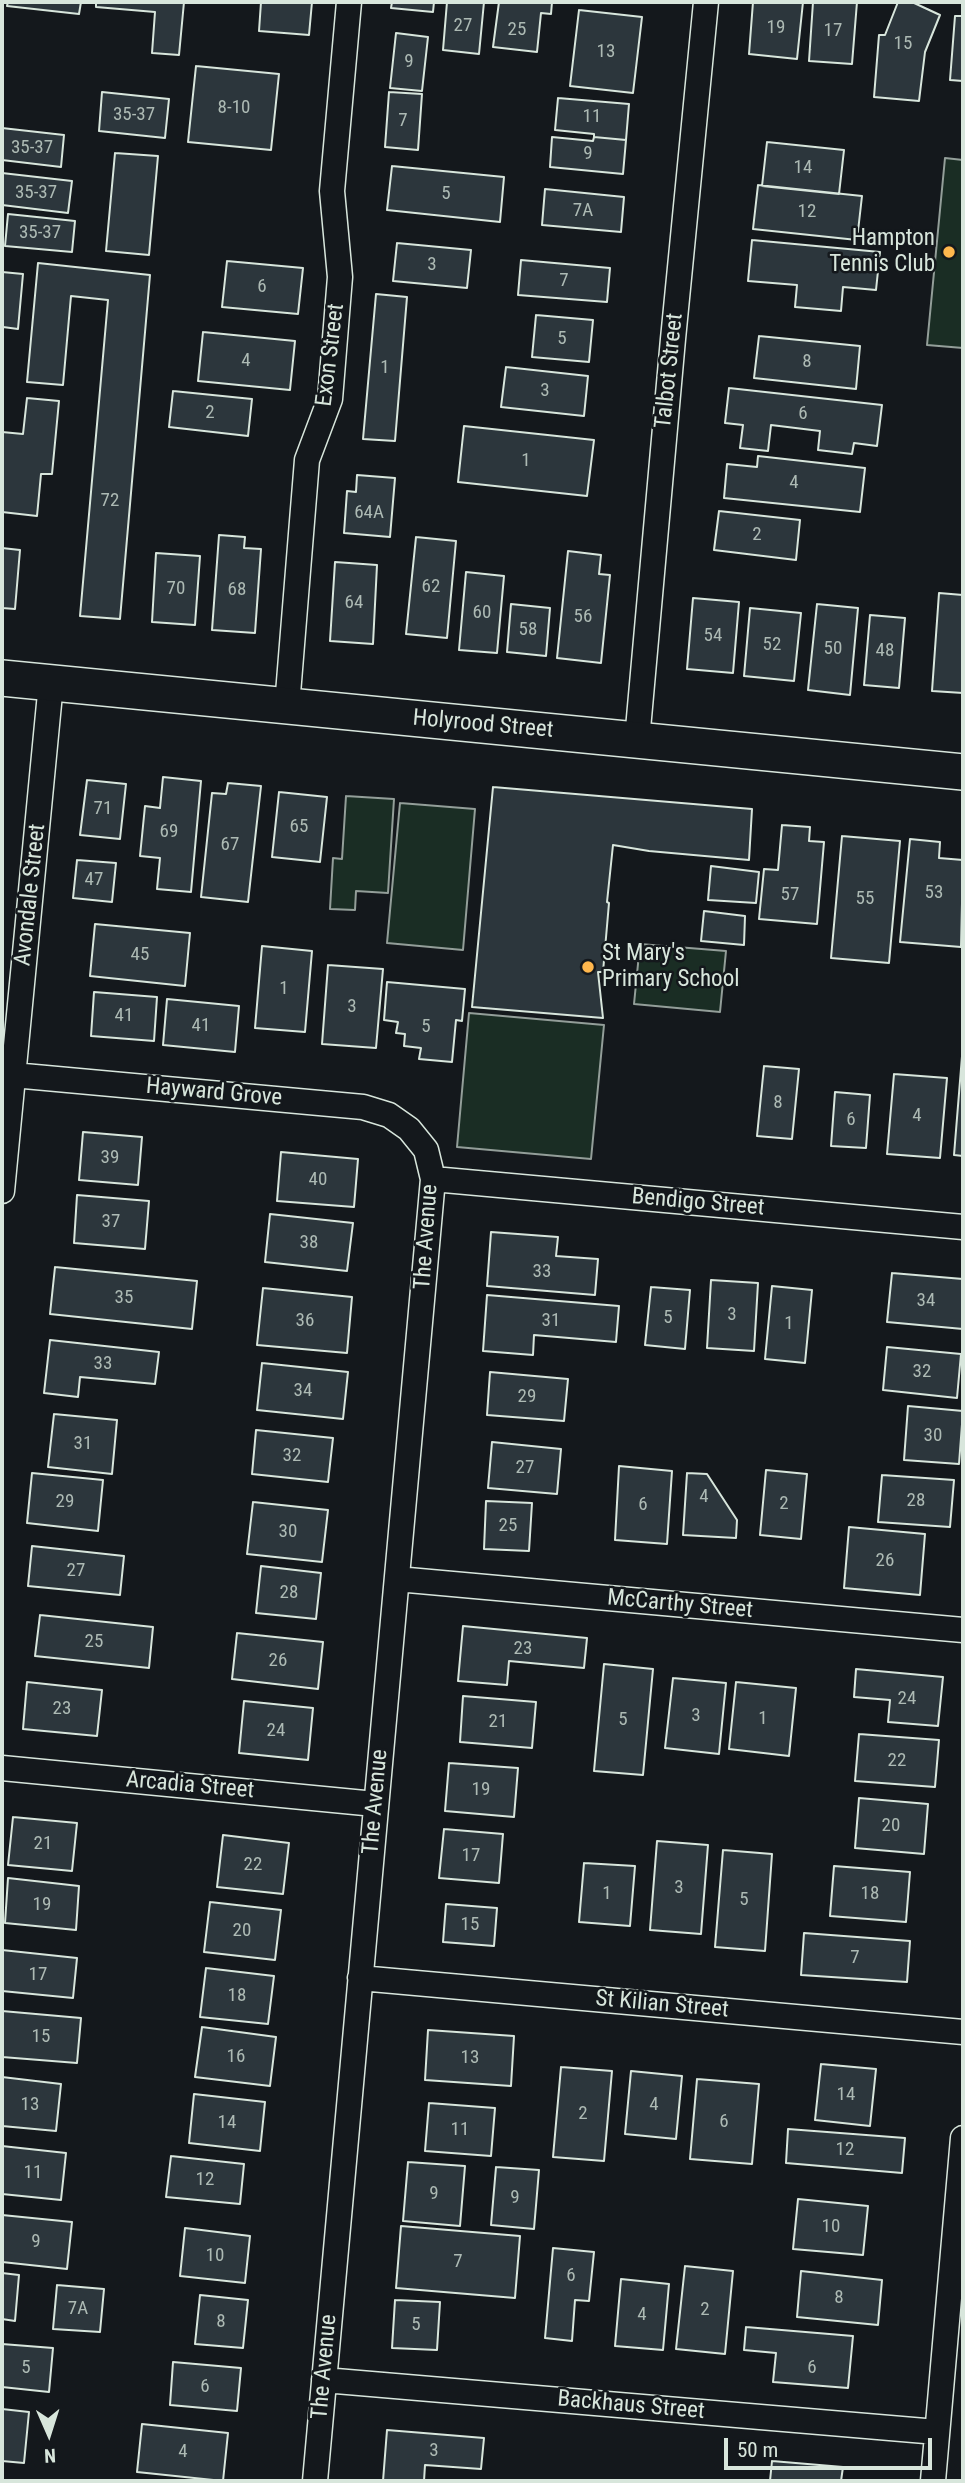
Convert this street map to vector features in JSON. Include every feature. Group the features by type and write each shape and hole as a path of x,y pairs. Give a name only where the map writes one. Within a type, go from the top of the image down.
{"street":[{"name":"Exon Street","path":"286,706 307,460 330,399 340,277 332,191 349,2"},
{"name":"Talbot Street","path":"637,740 671,353 706,2"},
{"name":"Holyrood Street","path":"2,678 963,772"},
{"name":"Avondale Street","path":"2,1191 51,683"},
{"name":"Hayward Grove","path":"13,1075 363,1107 389,1115 410,1129"},
{"name":"The Avenue","path":"315,2481 433,1180 426,1150 410,1129"},
{"name":"Bendigo Street","path":"433,1180 963,1227"},
{"name":"McCarthy Street","path":"397,1579 963,1630"},
{"name":"Arcadia Street","path":"3,1769 375,1804"},
{"name":"St Kilian Street","path":"360,1978 963,2032"},
{"path":"933,2481 963,2138"},
{"name":"Backhaus Street","path":"324,2379 937,2432"}],"green space":[{"name":"Hampton Tennis Club","path":"945,158 963,160 963,348 927,345"},
{"path":"346,796 394,799 388,893 356,891 355,910 330,909 333,858 342,859"},
{"path":"400,803 475,809 463,950 387,943"},
{"path":"640,944 726,951 720,1012 634,1004"},
{"path":"469,1013 604,1025 591,1159 457,1147"}],"building":[{"path":"8,2 81,2 79,14 7,6"},
{"path":"96,2 184,2 179,55 152,53 155,12 96,7"},
{"path":"261,2 312,2 309,35 259,31"},
{"path":"392,2 434,2 433,12 391,8"},
{"path":"447,2 484,2 479,54 443,50"},
{"path":"499,2 552,2 551,14 541,13 537,52 493,47"},
{"path":"753,2 803,2 797,59 749,54"},
{"path":"813,2 857,2 852,64 809,61"},
{"path":"898,2 912,2 940,15 925,52 919,101 874,97 879,35 885,35"},
{"path":"579,10 642,17 633,93 570,86"},
{"path":"955,16 963,16 963,81 950,80"},
{"path":"396,33 428,37 422,91 390,88"},
{"path":"196,66 279,74 271,150 188,142"},
{"path":"102,92 169,99 165,138 99,131"},
{"path":"389,92 422,94 418,150 385,147"},
{"path":"558,98 629,104 626,140 555,130"},
{"path":"2,128 64,135 61,167 2,160"},
{"path":"552,137 593,141 594,137 626,140 623,174 550,167"},
{"path":"767,142 844,150 839,194 762,186"},
{"path":"115,153 158,156 149,255 106,251"},
{"path":"392,166 504,177 500,222 387,210"},
{"path":"2,173 72,181 68,213 2,205"},
{"path":"758,185 862,196 857,240 753,229"},
{"path":"545,189 624,197 621,232 542,225"},
{"path":"8,214 75,221 72,252 5,246"},
{"path":"752,240 880,252 876,290 843,287 841,311 795,307 797,285 748,281"},
{"path":"397,243 471,250 467,288 393,281"},
{"path":"521,260 610,268 607,302 518,295"},
{"path":"227,261 303,268 298,314 222,307"},
{"path":"38,263 150,275 120,619 80,616 108,300 71,296 63,385 27,382"},
{"path":"2,272 23,274 18,329 3,327 2,335"},
{"path":"376,294 407,297 395,441 363,439"},
{"path":"536,315 593,320 589,362 532,357"},
{"path":"203,332 295,341 290,390 198,381"},
{"path":"759,336 860,346 856,389 754,378"},
{"path":"506,367 588,376 584,416 501,407"},
{"path":"729,388 882,405 877,446 854,443 852,454 818,450 820,431 771,425 768,451 740,448 743,425 725,423"},
{"path":"173,391 252,399 248,436 169,427"},
{"path":"27,398 59,401 52,474 41,474 37,516 2,512 2,432 23,434"},
{"path":"464,426 594,440 587,496 458,482"},
{"path":"758,456 865,468 860,512 724,498 727,464 757,467"},
{"path":"357,475 395,478 390,537 344,533 347,491 356,492"},
{"path":"719,511 800,520 796,560 714,550"},
{"path":"219,535 245,537 244,548 261,549 255,633 212,630"},
{"path":"416,537 456,541 447,638 406,634"},
{"path":"2,548 20,550 15,609 2,608"},
{"path":"568,551 601,555 599,574 610,575 601,663 557,658"},
{"path":"156,553 200,556 195,625 152,622"},
{"path":"335,562 377,565 373,644 330,641"},
{"path":"466,572 504,576 497,653 459,650"},
{"path":"939,593 963,595 963,693 932,691"},
{"path":"693,598 739,602 733,673 687,669"},
{"path":"511,604 550,608 546,656 507,652"},
{"path":"817,604 858,608 850,695 808,690"},
{"path":"750,608 801,613 794,681 744,676"},
{"path":"870,615 905,618 899,688 864,685"},
{"path":"163,777 201,781 191,892 157,889 160,858 140,856 145,806 160,808"},
{"path":"87,780 126,784 120,839 80,835"},
{"path":"228,783 261,786 248,902 201,897 212,793 226,794"},
{"path":"493,787 752,809 749,860 613,845 603,972 598,972 603,1018 472,1007"},
{"path":"279,792 327,797 320,862 272,857"},
{"path":"782,825 810,827 809,841 824,842 817,924 759,919 764,869 778,870"},
{"path":"842,836 900,841 889,963 831,958"},
{"path":"910,839 940,842 939,858 963,860 961,947 900,942"},
{"path":"77,860 116,863 112,902 73,898"},
{"path":"711,866 759,872 756,903 708,900"},
{"path":"704,911 745,916 744,945 701,941"},
{"path":"95,924 190,933 185,986 90,976"},
{"path":"262,946 312,951 305,1032 255,1028"},
{"path":"328,965 383,969 376,1048 322,1044"},
{"path":"387,982 465,989 462,1021 456,1020 452,1062 419,1059 421,1048 404,1046 405,1034 396,1033 398,1022 384,1020"},
{"path":"94,992 157,997 154,1041 91,1036"},
{"path":"167,999 239,1006 235,1052 163,1045"},
{"path":"963,1044 963,1156 954,1155"},
{"path":"764,1066 799,1069 792,1139 757,1136"},
{"path":"894,1074 947,1078 940,1158 887,1154"},
{"path":"835,1092 870,1095 866,1148 831,1146"},
{"path":"83,1132 142,1137 138,1185 79,1180"},
{"path":"281,1152 358,1159 354,1207 277,1201"},
{"path":"77,1195 149,1201 145,1249 74,1243"},
{"path":"270,1214 353,1223 347,1271 265,1262"},
{"path":"491,1232 558,1237 556,1256 598,1259 595,1295 487,1286"},
{"path":"55,1267 197,1281 192,1329 50,1314"},
{"path":"892,1273 963,1279 963,1329 887,1322"},
{"path":"711,1280 758,1283 754,1351 707,1348"},
{"path":"772,1286 812,1290 805,1363 765,1359"},
{"path":"651,1287 690,1290 685,1349 645,1345"},
{"path":"263,1288 352,1297 347,1353 257,1345"},
{"path":"487,1295 619,1306 616,1342 534,1335 533,1355 483,1351"},
{"path":"50,1340 159,1352 155,1384 80,1377 78,1397 44,1393"},
{"path":"887,1347 961,1354 957,1398 883,1390"},
{"path":"262,1363 348,1372 343,1419 257,1410"},
{"path":"490,1372 568,1379 564,1421 487,1415"},
{"path":"908,1406 963,1411 959,1464 904,1460"},
{"path":"54,1414 117,1420 112,1474 48,1467"},
{"path":"256,1430 333,1438 328,1482 252,1474"},
{"path":"492,1442 561,1449 557,1494 488,1488"},
{"path":"619,1466 672,1471 667,1544 615,1540"},
{"path":"766,1470 807,1474 801,1539 760,1535"},
{"path":"32,1473 103,1480 98,1531 27,1523"},
{"path":"687,1473 707,1474 737,1520 736,1538 683,1535"},
{"path":"882,1475 954,1480 950,1527 878,1522"},
{"path":"486,1501 532,1503 529,1551 484,1549"},
{"path":"253,1502 328,1510 322,1562 247,1554"},
{"path":"849,1527 925,1534 920,1595 844,1588"},
{"path":"32,1546 124,1556 120,1595 28,1586"},
{"path":"261,1566 321,1573 316,1619 256,1613"},
{"path":"40,1615 153,1627 149,1668 35,1656"},
{"path":"463,1626 587,1638 584,1668 509,1661 507,1685 458,1681"},
{"path":"237,1633 323,1642 318,1689 232,1679"},
{"path":"604,1664 653,1669 643,1775 594,1771"},
{"path":"856,1669 943,1677 938,1726 888,1722 890,1700 854,1697"},
{"path":"673,1678 726,1683 719,1754 665,1748"},
{"path":"27,1682 102,1690 97,1736 23,1729"},
{"path":"736,1682 796,1688 789,1756 729,1749"},
{"path":"463,1696 536,1702 532,1748 460,1742"},
{"path":"244,1701 313,1708 308,1760 239,1753"},
{"path":"859,1734 939,1740 935,1787 855,1781"},
{"path":"449,1763 518,1768 514,1817 445,1811"},
{"path":"859,1798 928,1804 924,1854 855,1848"},
{"path":"13,1817 77,1823 72,1871 8,1865"},
{"path":"444,1829 503,1834 499,1883 439,1878"},
{"path":"223,1835 289,1843 283,1894 217,1887"},
{"path":"657,1841 708,1845 701,1934 650,1930"},
{"path":"723,1850 772,1854 765,1951 715,1947"},
{"path":"584,1863 635,1866 630,1926 579,1922"},
{"path":"834,1866 910,1872 906,1922 830,1916"},
{"path":"8,1878 79,1886 76,1930 5,1923"},
{"path":"210,1902 281,1910 275,1960 204,1952"},
{"path":"446,1904 497,1908 494,1946 443,1942"},
{"path":"804,1933 910,1941 907,1982 801,1975"},
{"path":"2,1950 77,1958 73,1998 2,1991"},
{"path":"206,1968 274,1976 268,2024 200,2017"},
{"path":"2,2011 81,2018 77,2063 2,2057"},
{"path":"202,2027 276,2037 270,2086 195,2077"},
{"path":"428,2030 514,2036 511,2086 425,2080"},
{"path":"821,2064 876,2069 870,2126 815,2120"},
{"path":"561,2067 612,2071 604,2161 553,2157"},
{"path":"631,2071 682,2076 676,2139 625,2134"},
{"path":"2,2077 61,2084 56,2131 2,2126"},
{"path":"697,2079 759,2084 752,2164 690,2159"},
{"path":"194,2094 265,2102 260,2151 189,2143"},
{"path":"429,2103 495,2108 491,2156 425,2151"},
{"path":"788,2129 905,2138 902,2173 786,2163"},
{"path":"2,2146 66,2153 61,2200 2,2194"},
{"path":"171,2156 244,2164 240,2204 166,2197"},
{"path":"408,2162 465,2166 460,2226 403,2221"},
{"path":"496,2167 539,2170 534,2229 491,2225"},
{"path":"798,2199 868,2206 863,2255 793,2249"},
{"path":"2,2215 72,2222 67,2269 2,2262"},
{"path":"401,2226 520,2236 515,2298 396,2288"},
{"path":"185,2228 250,2236 245,2283 180,2276"},
{"path":"553,2248 594,2252 589,2301 575,2300 572,2341 545,2338"},
{"path":"685,2266 733,2271 725,2354 676,2349"},
{"path":"801,2271 882,2280 878,2325 797,2317"},
{"path":"2,2273 19,2275 15,2321 2,2319"},
{"path":"621,2279 669,2284 663,2350 615,2346"},
{"path":"57,2285 104,2289 100,2332 53,2329"},
{"path":"200,2295 248,2300 243,2348 195,2344"},
{"path":"395,2300 440,2302 437,2350 392,2348"},
{"path":"746,2327 853,2336 848,2388 773,2382 776,2353 744,2350"},
{"path":"2,2344 53,2348 49,2392 2,2387"},
{"path":"173,2362 241,2368 237,2411 170,2405"},
{"path":"2,2409 29,2412 24,2463 2,2461"},
{"path":"142,2424 228,2433 223,2481 137,2472"},
{"path":"387,2430 484,2438 481,2469 425,2465 424,2481 383,2481"},
{"path":"772,2461 843,2467 841,2481 770,2481"}],"place":[{"name":"Hampton Tennis Club","path":"949,252"},
{"name":"St Mary's Primary School","path":"588,967"}]}
